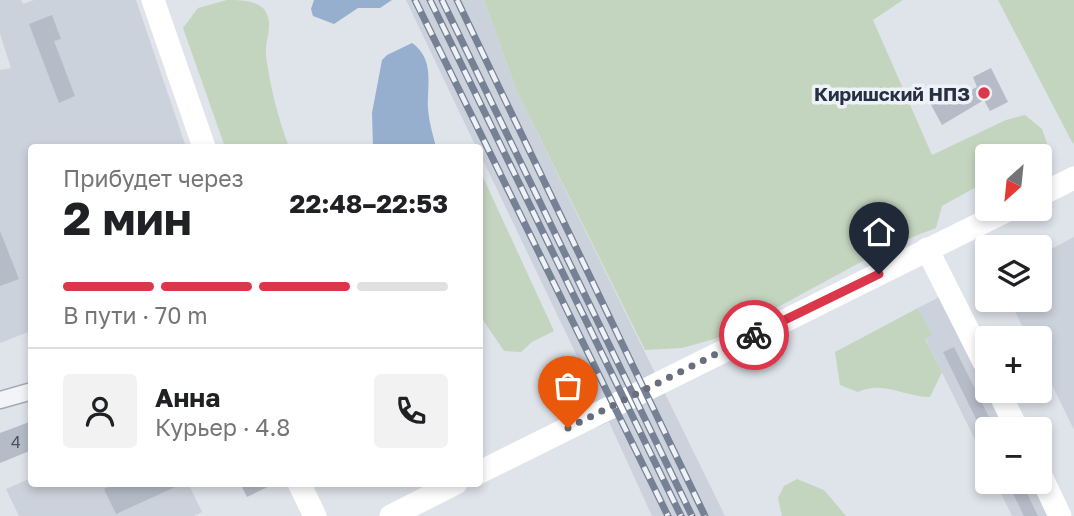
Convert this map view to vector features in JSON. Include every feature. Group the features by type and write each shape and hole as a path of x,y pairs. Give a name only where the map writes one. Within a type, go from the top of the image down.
{"street":[{"path":"153,0 203,144"},
{"path":"1052,189 1074,178"},
{"path":"483,470 985,221"},
{"path":"927,249 975,344"},
{"path":"0,400 28,392"},
{"path":"301,487 315,516"},
{"path":"391,516 448,487"},
{"path":"1050,494 1060,516"}],"shaded area":[{"path":"0,0 21,0 23,4 34,0 136,0 185,144 28,144 28,332 0,343 0,70 11,68 0,34"},
{"path":"406,0 484,0 516,89 725,516 652,516 609,422 595,428 577,388 589,381 483,160 483,144 475,144"},
{"path":"1074,237 1074,430 1052,385 1052,326 1022,326 1015,312 1052,312 1052,249"},
{"path":"943,295 975,364 975,403 994,403 1002,417 975,417 975,440 925,338 931,335 918,308"},
{"path":"28,479 28,487 190,487 202,512 194,516 19,516 6,489"},
{"path":"1001,494 1041,494 1052,516 1012,516"}],"green space":[{"path":"227,0 241,0 255,3 267,14 268,67 288,144 224,144 183,28 198,8"},
{"path":"484,0 903,0 873,20 932,155 1006,120 1025,115 1042,129 1047,144 975,144 975,188 942,206 936,228 892,245 725,336 682,348 645,350 516,89"},
{"path":"998,0 1074,0 1074,144 1072,142"},
{"path":"483,177 554,331 532,342 521,352 504,351 483,320"},
{"path":"918,308 932,335 925,339 942,372 930,397 885,388 858,392 840,385 835,352"},
{"path":"797,479 824,490 846,516 782,516 778,498 784,486"}],"water":[{"path":"314,0 392,0 380,8 358,8 334,24 313,16 311,9"},
{"path":"412,43 424,57 429,82 429,114 435,144 373,144 372,113 382,60"}],"building":[{"path":"52,15 61,39 54,41 75,96 59,103 29,24"},
{"name":"Киришский НПЗ","path":"991,68 1008,102 990,111 984,100 942,125 929,101 953,89 957,97 977,87 973,77"},
{"path":"0,231 19,279 0,286"},
{"path":"954,347 975,389 975,403 982,403 989,417 975,417 943,352"},
{"path":"28,422 28,452 0,463 0,433"},
{"path":"108,487 175,487 116,514 104,489"},
{"path":"242,487 268,487 247,497"},
{"path":"1013,494 1027,494 1038,516 1024,516"}],"railway":[{"path":"415,0 668,516"},
{"path":"430,0 681,516"},
{"path":"442,0 692,516"},
{"path":"457,0 705,516"}],"way so far":[{"path":"568,428 754,335"}],"place":[{"name":"Киришский НПЗ","path":"984,93"}],"route":[{"path":"754,335 879,274"}]}
